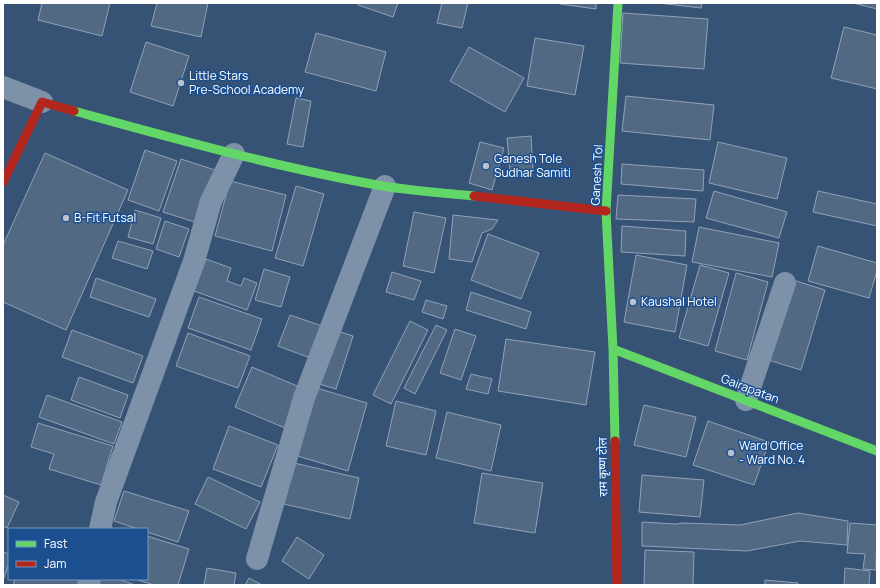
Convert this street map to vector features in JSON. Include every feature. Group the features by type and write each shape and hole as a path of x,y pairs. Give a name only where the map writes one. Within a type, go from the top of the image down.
{"main road":[{"name":"Ganesh Tol","path":"613,349 606,211 618,3"},
{"path":"3,182 42,102 234,154 349,180 385,186 606,211"},
{"name":"Gairapatan","path":"613,349 877,451"},
{"name":"राम कृष्ण टोल","path":"613,349 617,585"}],"street":[{"path":"3,87 42,102"},
{"path":"100,528 106,502 194,260 211,201 234,154"},
{"path":"257,559 304,398 385,186"},
{"path":"746,400 785,282"}],"building":[{"path":"42,3 110,3 102,36 38,20"},
{"path":"157,3 208,3 201,37 151,26"},
{"path":"359,3 398,3 393,17 358,5"},
{"path":"442,3 468,3 462,28 437,23"},
{"path":"596,3 596,9 560,4"},
{"path":"658,3 702,3 701,8"},
{"path":"853,3 877,3 877,9"},
{"path":"623,13 708,19 704,69 620,63"},
{"path":"844,27 877,35 877,89 831,78"},
{"path":"316,33 386,52 376,91 305,72"},
{"path":"535,38 584,46 575,95 527,86"},
{"name":"Little Stars Pre-School Academy","path":"146,42 189,56 173,106 130,92"},
{"path":"469,47 524,78 505,112 450,81"},
{"path":"626,96 714,105 710,140 622,131"},
{"path":"296,98 311,101 303,147 287,144"},
{"path":"531,136 533,170 510,172 507,138"},
{"name":"Ganesh Tole Sudhar Samiti","path":"480,142 504,148 492,190 469,183"},
{"path":"718,142 787,158 777,199 709,183"},
{"path":"145,150 177,161 159,211 128,200"},
{"name":"B-Fit Futsal","path":"45,153 128,190 66,330 3,302 3,245"},
{"path":"181,159 215,170 198,223 163,212"},
{"path":"622,164 704,170 703,191 621,184"},
{"path":"230,181 286,195 272,251 215,236"},
{"path":"296,186 324,194 303,266 275,258"},
{"path":"714,191 787,212 779,238 706,218"},
{"path":"818,191 877,204 877,226 813,212"},
{"path":"618,195 696,199 694,222 616,219"},
{"path":"135,210 161,218 153,244 128,237"},
{"path":"414,212 446,218 434,273 403,266"},
{"path":"453,215 498,220 492,229 482,233 472,262 449,259"},
{"path":"165,221 189,229 179,257 156,249"},
{"path":"622,226 686,231 685,256 621,252"},
{"path":"699,227 779,243 772,277 692,262"},
{"path":"488,234 539,253 521,299 471,280"},
{"path":"118,241 153,251 147,269 112,258"},
{"path":"818,246 877,263 877,271 869,298 808,281"},
{"path":"636,255 687,265 675,332 624,322"},
{"path":"206,259 231,268 227,281 241,286 244,278 257,283 247,310 194,291"},
{"path":"700,265 729,273 708,346 679,338"},
{"path":"264,269 290,277 281,307 255,300"},
{"path":"392,272 421,281 414,300 386,292"},
{"path":"736,273 768,282 747,360 715,351"},
{"path":"96,278 156,299 149,317 90,297"},
{"path":"793,280 825,290 801,370 768,360"},
{"path":"471,292 531,312 526,329 466,310"},
{"path":"199,297 262,319 251,350 188,328"},
{"path":"426,300 447,306 443,319 422,312"},
{"path":"290,315 325,327 313,359 278,346"},
{"path":"410,321 428,330 391,404 373,395"},
{"path":"436,325 447,330 415,394 404,388"},
{"path":"455,329 476,336 461,380 440,373"},
{"path":"72,330 143,356 133,383 62,357"},
{"path":"334,330 353,336 336,389 316,383"},
{"path":"188,333 250,356 238,388 176,366"},
{"path":"506,339 595,352 586,405 498,391"},
{"path":"252,367 302,388 285,428 235,407"},
{"path":"471,374 492,379 488,394 466,389"},
{"path":"79,377 128,395 120,418 71,400"},
{"path":"313,387 367,403 348,471 294,455"},
{"path":"47,395 122,422 114,444 39,417"},
{"path":"396,401 436,411 426,455 386,446"},
{"path":"644,405 696,417 686,457 634,445"},
{"path":"447,412 501,425 491,471 436,458"},
{"name":"Ward Office - Ward No. 4","path":"708,421 769,442 754,485 693,465"},
{"path":"38,423 113,446 101,485 49,469 54,454 31,447"},
{"path":"229,426 278,445 261,487 213,469"},
{"path":"294,463 359,478 350,519 284,504"},
{"path":"482,473 543,483 535,533 474,523"},
{"path":"642,475 704,480 700,517 639,512"},
{"path":"208,477 260,502 246,529 195,504"},
{"path":"124,491 189,511 178,542 148,532 148,528 135,528 114,521"},
{"path":"3,495 19,502 7,528 3,526"},
{"path":"798,513 848,521 847,545 800,541 747,551 642,546 642,522 740,525"},
{"path":"850,523 877,525 876,570 863,569 865,554 847,553"},
{"path":"148,536 189,549 178,585 154,585 138,580 148,580"},
{"path":"297,537 324,555 309,579 282,561"},
{"path":"645,550 694,552 693,585 644,585"},
{"path":"3,552 8,554 8,566 3,581"},
{"path":"207,568 236,573 234,585 204,585"},
{"path":"845,568 870,571 869,585 844,585"},
{"path":"249,578 262,585 245,585"},
{"path":"15,580 80,580 78,585 13,585"},
{"path":"99,580 121,580 135,585 97,585"},
{"path":"765,580 798,583 798,585 765,585"}],"traffic: fast":[{"path":"615,441 613,349 606,211 618,3"},
{"path":"74,111 305,171 394,188 474,196"},
{"path":"613,349 877,451"}],"traffic: jam":[{"path":"3,182 42,102 74,111"},
{"path":"474,196 606,211"},
{"path":"615,441 617,585"}],"place":[{"name":"Little Stars Pre-School Academy","path":"181,83"},
{"name":"Ganesh Tole Sudhar Samiti","path":"486,166"},
{"name":"B-Fit Futsal","path":"66,218"},
{"name":"Kaushal Hotel","path":"633,302"},
{"name":"Ward Office - Ward No. 4","path":"731,453"}]}
